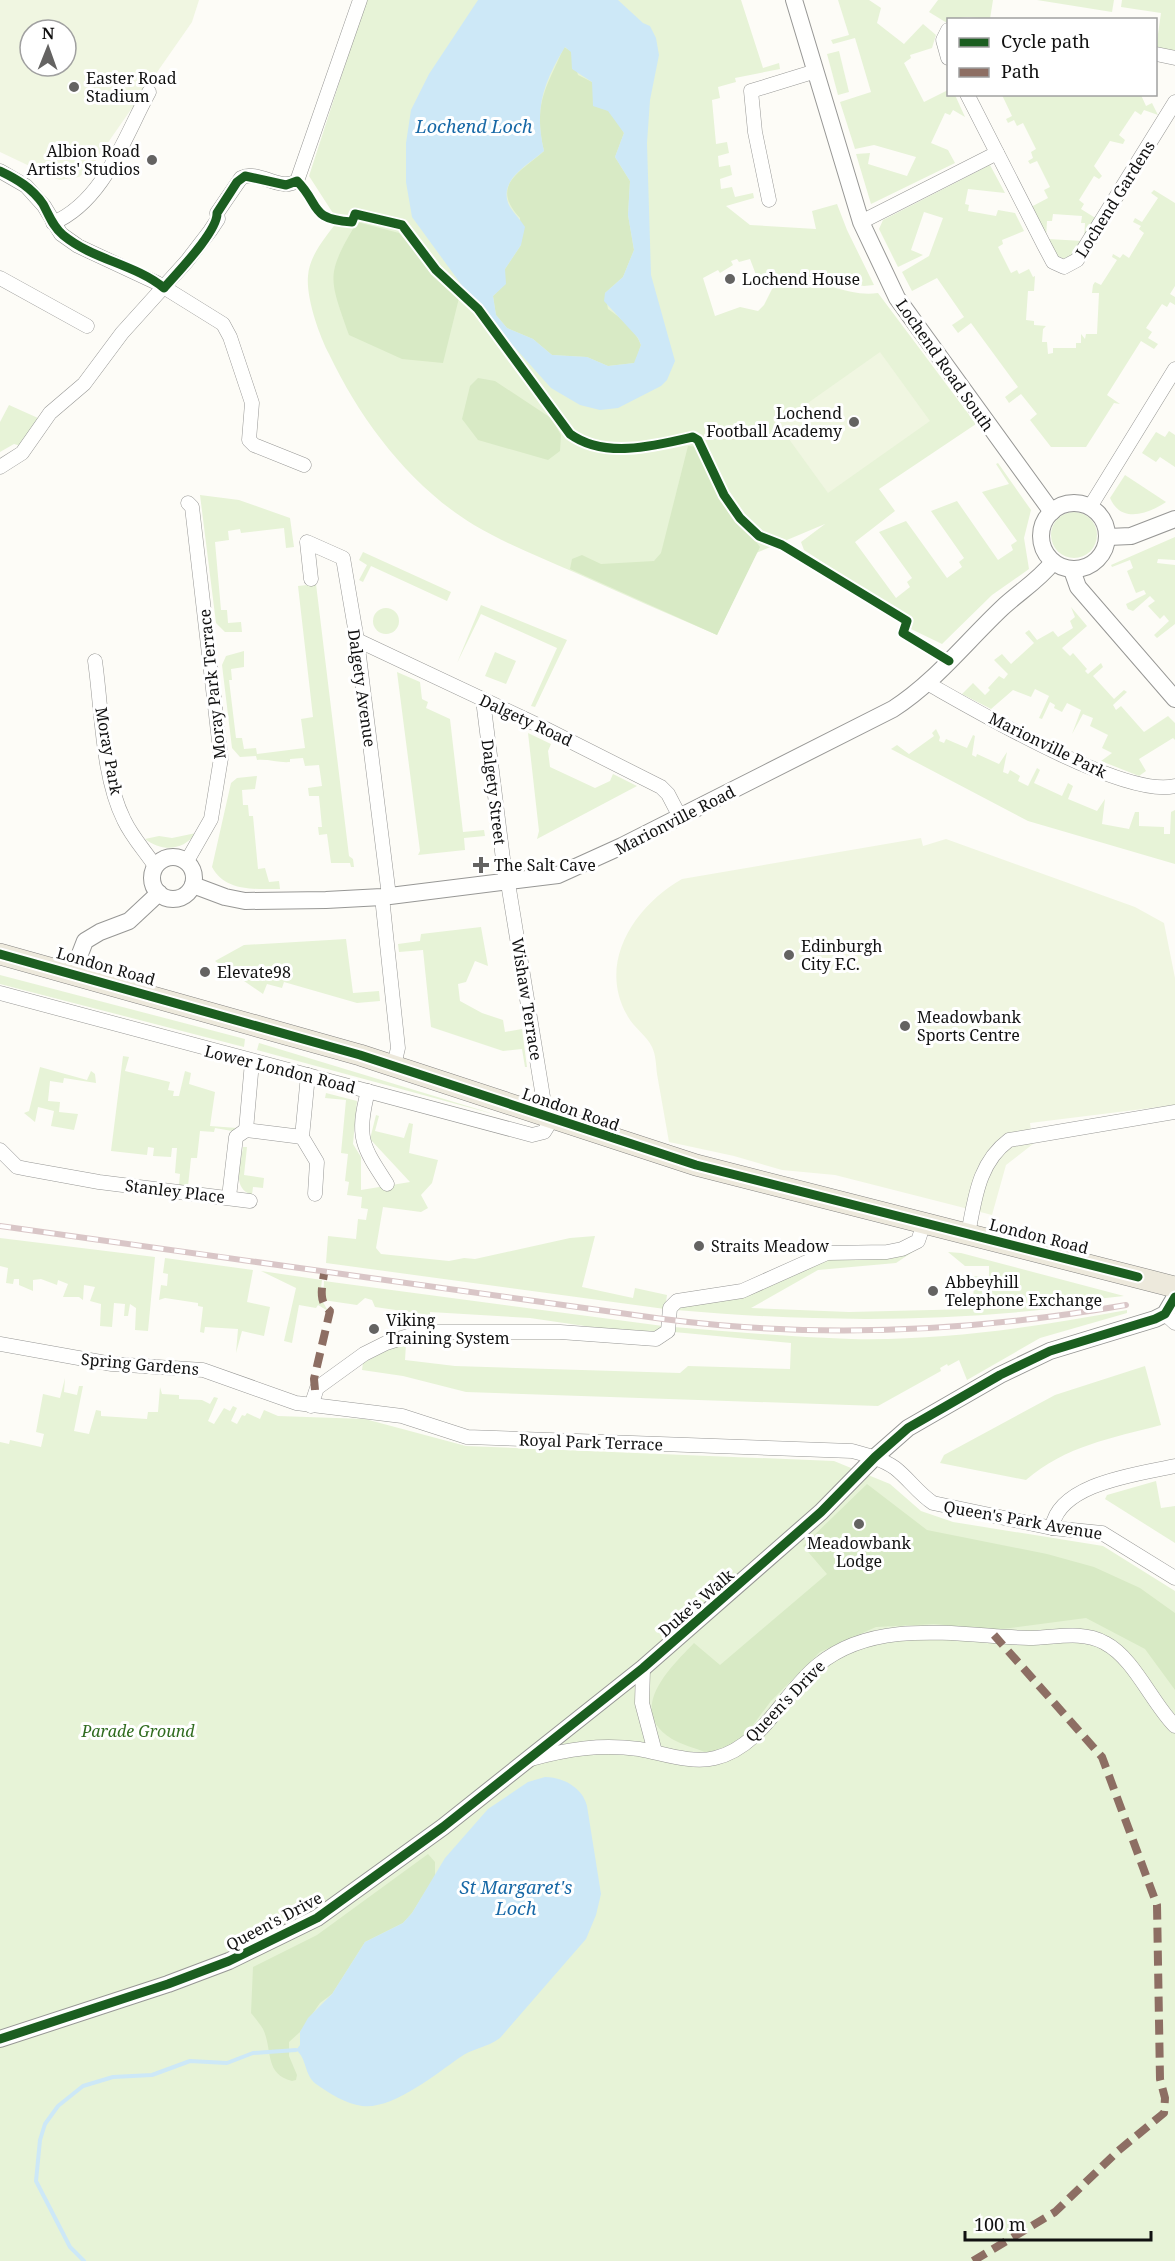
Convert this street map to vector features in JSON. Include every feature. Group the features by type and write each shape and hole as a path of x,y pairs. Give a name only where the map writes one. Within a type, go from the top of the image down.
{"main road":[{"name":"London Road","path":"0,954 73,972 394,1065 696,1165 1175,1287"}],"street":[{"path":"0,467 22,453 50,413 84,384 122,333 165,288 210,231 218,219 218,213 241,178 253,176 289,185 300,177 360,0"},
{"name":"Lochend Road South","path":"794,0 861,222 907,315 1052,512"},
{"path":"947,32 943,40 947,54"},
{"path":"1157,54 1175,58"},
{"path":"769,200 755,132 751,92 816,71"},
{"path":"53,223 65,218 89,199 149,92"},
{"name":"Lochend Gardens","path":"968,96 1047,252 1057,265 1064,267 1077,260 1175,102"},
{"path":"861,222 997,153"},
{"path":"0,171 26,186 44,206 61,234 78,246 143,276 218,319 227,330 252,403 249,440 254,445 304,465"},
{"path":"0,278 87,326"},
{"path":"1090,507 1175,369"},
{"name":"Moray Park Terrace","path":"187,861 211,819 221,758 192,507 188,503"},
{"path":"1070,503 1090,507 1104,519 1108,537 1104,552 1094,564 1072,570 1053,562 1042,547 1041,537 1046,519 1052,512 1070,503"},
{"path":"1108,537 1131,536 1175,519"},
{"name":"Dalgety Avenue","path":"311,579 307,542 343,558 357,640 386,897 398,1048 394,1065"},
{"name":"Marionville Road","path":"193,885 225,897 244,901 386,897 558,875 680,818 902,703 927,683 1001,609 1040,578 1053,562"},
{"path":"1072,570 1078,588 1175,699"},
{"name":"Dalgety Road","path":"357,640 542,727 661,787 668,794 680,818"},
{"name":"Moray Park","path":"95,661 112,784 124,819 155,866"},
{"name":"Marionville Park","path":"927,683 990,718 1096,770 1146,787 1175,786"},
{"name":"Dalgety Street","path":"483,700 507,883"},
{"path":"174,856 187,861 194,872 193,885 182,897 166,898 159,893 152,878 155,866 160,861 174,856"},
{"name":"Wishaw Terrace","path":"507,883 546,1117"},
{"path":"73,972 85,941 100,932 129,921 159,893"},
{"name":"Lower London Road","path":"0,993 532,1135 544,1132 546,1117"},
{"path":"246,1130 252,1062"},
{"path":"308,1075 302,1137 317,1162 315,1194"},
{"path":"368,1091 361,1129 362,1140 387,1184"},
{"path":"969,1234 981,1174 990,1157 1009,1140 1031,1134 1175,1112"},
{"path":"229,1197 236,1137 246,1130 302,1137"},
{"name":"Stanley Place","path":"0,1150 17,1167 99,1182 250,1201"},
{"path":"311,1406 315,1390 339,1371 374,1348 410,1335 442,1331 560,1332 659,1338 669,1331 670,1308 677,1301 742,1291 827,1253 898,1251 918,1241 924,1223"},
{"path":"1170,1319 1175,1297"},
{"name":"Duke's Walk","path":"526,1761 643,1668 821,1512 875,1457 908,1428 1050,1350 1170,1319"},
{"name":"Spring Gardens","path":"0,1344 112,1364 203,1370 296,1403 311,1406"},
{"name":"Royal Park Terrace","path":"311,1406 402,1416 467,1437 852,1451 875,1457"},
{"name":"Queen's Park Avenue","path":"875,1457 894,1468 922,1496 933,1503 1052,1528 1093,1530 1110,1535 1175,1578"},
{"path":"1052,1528 1057,1509 1074,1497 1115,1479 1175,1466"},
{"name":"Queen's Drive","path":"0,2039 188,1977 229,1961 307,1923 434,1833 526,1761 579,1747 619,1747 699,1759 714,1759 726,1754 753,1736 807,1674 824,1660 859,1643 900,1634 957,1633 1032,1638 1079,1636 1097,1639 1119,1654 1175,1726"},
{"path":"643,1668 642,1704 654,1752"}],"green space":[{"name":"Easter Road Stadium","path":"0,0 199,0 192,22 93,164 79,177 59,180 0,152"},
{"path":"366,0 741,0 763,68 779,63 780,69 735,78 736,82 718,87 720,98 712,100 716,144 727,142 729,153 718,156 719,167 730,165 732,175 720,179 721,189 732,187 735,197 753,193 754,198 726,206 750,225 816,229 812,211 837,204 874,285 864,286 812,277 758,280 750,259 739,262 737,259 731,261 733,265 720,273 718,270 703,278 715,316 740,307 758,311 764,305 772,289 785,283 811,283 851,292 878,293 976,424 879,489 895,511 855,542 896,598 910,587 907,582 912,578 879,532 906,521 947,578 962,567 959,562 964,558 931,511 957,501 998,560 1013,550 1011,545 1017,541 982,492 1009,484 996,464 998,463 1031,510 1024,538 1029,569 992,595 942,644 911,629 910,619 804,550 801,542 825,524 756,553 717,635 499,538 474,525 429,491 390,450 356,404 325,346 317,327 309,295 308,276 311,261 338,221 309,176"},
{"path":"838,0 869,0 881,8 877,23 904,44 923,24 936,35 932,48 910,55 911,58 904,63 924,102 947,90 947,96 955,96 965,117 953,110 950,115 945,113 931,143 948,150 955,163 871,204 856,154 870,153 868,164 907,176 916,157 874,145 855,149 840,102 871,92 855,38 833,44 831,40 849,35"},
{"path":"938,0 993,0 990,18 947,18 947,23 929,12"},
{"path":"1037,0 1114,0 1112,12"},
{"path":"1122,0 1175,0 1175,51 1157,48 1161,13 1121,7"},
{"path":"564,47 571,51 578,75 592,82 624,133 615,157 630,181 628,215 634,250 623,277 605,293 608,309 623,320 641,345 635,363 608,366 587,357 552,355 533,339 507,328 496,315 493,296 505,284 505,269 521,245 520,218 511,207 507,197 508,188 518,173 544,151 540,120 543,97"},
{"path":"839,51 849,92 838,95 827,54"},
{"path":"1002,96 1141,96 1146,106 1152,103 1158,115 1144,110 1141,115 1135,111 1119,135 1125,140 1123,144 1110,141 1094,166 1102,176 1099,179 1094,176 1079,200 1084,204 1081,209 1097,219 1084,240 1085,223 1081,223 1082,216 1053,214 1052,221 1047,221 1046,238 1031,207 1048,198 1044,190 1050,187 1037,161 1030,164 1028,161 1033,158 1031,152 1036,149 1023,123 1017,126 1014,120 1008,123 1006,119 1012,116"},
{"path":"990,165 1005,193 968,189 965,204 969,205 968,211 996,216 998,210 1015,213 1024,231 1002,240 1003,244 998,247 1011,273 1017,270 1019,274 1029,269 1033,277 1035,276 1034,291 1028,291 1026,320 1034,321 1034,325 1046,326 1043,329 1042,342 1047,342 1048,354 1053,353 1053,348 1076,348 1076,343 1081,343 1081,334 1085,339 1086,334 1097,334 1099,293 1092,293 1093,285 1095,282 1101,285 1117,260 1112,257 1113,254 1120,258 1123,254 1129,258 1144,233 1139,229 1141,226 1133,222 1135,218 1142,222 1158,198 1151,193 1154,190 1175,203 1175,286 1170,294 1175,297 1175,305 1170,302 1167,307 1162,304 1146,328 1152,332 1148,338 1158,344 1154,349 1141,341 1107,395 1120,404 1114,403 1086,447 1051,447 1030,420 1037,414 1021,394 1009,403 1005,397 1018,387 971,323 958,333 952,325 964,317 937,278 912,291 902,272 929,256 943,218 924,212 911,250 923,255 898,267 879,229 883,220"},
{"path":"357,222 399,233 459,298 443,363 402,359 349,335 337,300 334,277 339,254"},
{"path":"1048,239 1083,241 1077,252 1065,259 1057,256"},
{"name":"Lochend Football Academy","path":"880,352 930,421 828,493 778,424"},
{"path":"478,378 495,381 551,418 561,435 560,451 548,460 478,440 462,419 470,386"},
{"path":"9,405 38,418 21,446 14,444 0,452 0,422"},
{"path":"1169,431 1175,435 1175,467 1160,457 1156,462 1142,453 1156,432 1165,437"},
{"path":"688,446 698,447 722,496 760,547 717,635 570,569 572,559 582,555 601,564 654,561 661,553"},
{"path":"1125,475 1166,502 1143,513 1128,514 1121,511 1110,498"},
{"path":"200,495 239,500 290,518 294,547 286,548 284,528 241,533 240,529 228,531 229,540 215,542 221,610 227,610 228,623 241,622 242,632 225,632 216,623"},
{"path":"1074,512 1083,513 1090,519 1096,526 1096,544 1090,551 1083,557 1074,558 1065,557 1058,551 1052,544 1051,535 1052,526 1058,519 1065,513"},
{"path":"1175,537 1175,560 1158,559 1157,563 1175,565 1175,624 1157,638 1154,635 1169,621 1164,615 1160,619 1148,606 1155,601 1150,596 1133,611 1128,609 1126,604 1146,594 1144,590 1136,593 1127,571 1133,568 1130,560 1112,567 1111,565"},
{"path":"363,552 451,592 447,601 371,566 363,582 359,580 367,565 359,560"},
{"path":"316,584 349,856 353,859 354,867 351,867 350,863 331,863 327,834 319,835 318,827 322,827 319,796 309,796 308,788 322,786 319,765 305,766 303,758 290,759 290,762 286,762 257,760 256,756 240,757 232,748 222,665 226,656 244,651 244,667 231,669 232,680 229,680 236,738 242,738 244,749 256,748 257,754 305,748 301,719 313,717 298,586"},
{"path":"481,605 567,640 535,707 531,706 557,648 481,614 457,663"},
{"path":"1071,607 1087,626 1062,648 1070,656 1073,653 1087,669 1085,671 1088,674 1101,663 1103,667 1093,676 1114,699 1124,690 1127,692 1113,705 1116,710 1121,706 1144,732 1168,716 1175,723 1175,740 1173,738 1139,759 1146,771 1139,776 1101,761 1112,753 1102,748 1108,735 1090,726 1093,718 1083,714 1072,734 1081,710 1067,703 1062,712 1054,708 1055,705 1050,702 1042,719 1039,718 1049,696 1035,689 1031,697 1013,690 991,709 962,694 973,683 985,695 999,676 1004,679 1008,674 994,660 1002,654 1011,664 1034,643 1025,633 1029,630 1037,640 1053,631 1058,637 1073,628 1070,621 1075,617"},
{"path":"386,608 395,612 399,621 395,630 386,634 377,630 373,621 377,612"},
{"path":"495,652 516,661 506,684 485,676"},
{"path":"397,672 420,682 422,699 428,702 426,708 450,719 463,832 484,830 485,836 464,838 465,850 418,855 420,851"},
{"path":"936,729 940,737 939,741 944,743 946,739 967,748 973,735 975,736 972,755 976,757 977,754 999,764 1007,752 1003,772 1008,774 1010,770 1020,776 1018,781 1028,786 1037,768 1040,770 1034,783 1062,796 1068,783 1073,786 1068,799 1097,811 1105,799 1102,824 1129,829 1135,812 1139,812 1139,826 1164,827 1164,834 1170,834 1171,812 1175,810 1175,864 1028,821 891,749 897,745 909,754 934,736 932,733"},
{"path":"528,733 551,744 548,751 550,767 595,788 610,781 613,774 637,786 537,839 539,831"},
{"path":"257,776 255,789 242,790 243,805 248,805 249,816 253,816 258,869 265,868 269,882 279,881 280,889 251,889 233,885 218,875 212,867 231,783 237,778"},
{"path":"196,833 185,843 172,848 158,846 145,839 159,836 172,838"},
{"name":"Meadowbank Sports Centre","path":"921,838 923,846 946,839 1135,907 1164,923 1175,978 1175,1105 1030,1123 1033,1144 1006,1165 992,1215 835,1175 782,1170 734,1156 669,1142 653,1050 627,1015 619,995 616,975 619,956 626,937 649,904 682,879"},
{"path":"481,927 488,966 475,961 466,982 458,984 460,1001 482,1013 503,1020 505,1032 522,1029 527,1067 525,1067 522,1049 503,1051 431,1027 423,950 399,952 398,944 420,941 421,934"},
{"path":"346,939 353,993 379,991 380,1001 357,1003 284,982 282,988 267,984 263,994 215,961 244,945"},
{"path":"0,975 245,1039 244,1047 0,984"},
{"path":"259,1043 497,1115 257,1050"},
{"path":"123,1056 129,1057 125,1071 170,1082 168,1090 174,1091 173,1096 179,1096 185,1071 191,1073 189,1084 215,1092 210,1126 237,1128 232,1131 215,1128 214,1132 200,1131 197,1158 191,1158 188,1186 179,1185 180,1174 175,1173 177,1148 172,1148 171,1157 153,1156 154,1148 148,1147 147,1155 111,1151"},
{"path":"40,1067 87,1080 91,1071 95,1074 96,1083 64,1078 63,1083 50,1081 48,1101 60,1102 59,1112 78,1114 74,1130 51,1126 54,1111 38,1107 35,1122 24,1113 29,1111"},
{"path":"326,1093 357,1101 353,1144 361,1157 361,1190 410,1182 370,1139 376,1115 379,1116 375,1131 404,1138 409,1123 413,1124 409,1153 438,1160 432,1183 421,1195 428,1208 421,1212 383,1207 376,1248 381,1254 449,1261 464,1258 475,1259 570,1238 595,1236 582,1287 633,1298 635,1288 667,1295 665,1309 326,1263 328,1236 356,1239 358,1219 366,1220 368,1209 361,1208 362,1197 347,1195 349,1182 345,1181 348,1154 341,1153 346,1100 325,1098"},
{"path":"243,1147 247,1147 244,1175 264,1178 263,1188 253,1187 252,1195 241,1187 239,1181"},
{"path":"0,1238 155,1257 148,1331 135,1330 136,1308 130,1304 128,1316 124,1316 125,1304 114,1303 112,1327 100,1326 101,1304 90,1301 95,1287 84,1285 83,1300 79,1297 63,1297 68,1284 58,1280 57,1285 41,1279 33,1280 33,1291 19,1285 19,1279 14,1279 13,1284 6,1283 8,1268 0,1266"},
{"path":"914,1251 896,1263 818,1270 751,1308 849,1312 973,1309 974,1276 989,1277 989,1266 965,1266 948,1252 961,1253 1124,1296 1060,1303 1049,1309 956,1317 816,1318 676,1310 677,1305 726,1298 823,1257"},
{"path":"165,1258 253,1270 247,1302 270,1307 264,1336 242,1331 236,1353 238,1329 205,1327 204,1333 200,1332 203,1307 198,1306 198,1303 165,1298 159,1300 161,1285 167,1286 168,1274 163,1273"},
{"path":"261,1271 322,1280 320,1297 328,1311 318,1305 316,1308 299,1305 292,1343 284,1341 296,1288"},
{"path":"324,1281 663,1326 663,1330 646,1335 530,1318 430,1312 430,1315 375,1307 372,1300 365,1298 357,1305 323,1300"},
{"path":"1127,1310 1127,1313 1040,1338 967,1380 959,1360 948,1366 947,1364 940,1368 941,1371 878,1406 466,1392 403,1376 362,1370 363,1363 392,1348 406,1344 405,1360 455,1366 680,1373 688,1366 790,1369 791,1343 674,1332 674,1327 851,1339 921,1338 990,1332"},
{"path":"1145,1366 1161,1425 1107,1439 1073,1451 1041,1468 1026,1480 940,1463 944,1455 1055,1395"},
{"name":"Parade Ground","path":"65,1378 64,1392 77,1395 79,1386 83,1386 74,1431 89,1434 96,1410 101,1411 101,1416 147,1419 148,1412 158,1412 160,1387 162,1394 179,1395 179,1399 202,1400 210,1404 214,1397 218,1398 208,1421 214,1424 224,1408 230,1411 233,1406 237,1408 231,1421 237,1424 242,1415 245,1416 247,1413 260,1419 264,1410 278,1416 365,1419 466,1446 834,1461 890,1484 921,1511 953,1522 1103,1546 1175,1591 1175,2261 0,2261 0,1442 9,1444 10,1440 41,1447 44,1434 36,1432 43,1394 60,1398"},
{"path":"1156,1481 1161,1508 1175,1506 1175,1543 1105,1499 1107,1495"},
{"path":"867,1484 927,1530 1047,1554 1094,1567 1140,1588 1175,1613 1175,1690 1145,1649 1086,1618 995,1630 934,1624 876,1627 820,1652 771,1701 741,1741 707,1753 672,1739 659,1728 652,1715 652,1702 657,1689 674,1664 694,1643 720,1665 827,1574 803,1546"},
{"path":"428,1854 435,1862 435,1876 412,1913 403,1923 365,1942 332,1994 320,2003 300,2032 289,2042 289,2056 297,2075 296,2080 292,2081 283,2078 273,2067 263,2029 251,2013 253,1967 317,1935"}],"water":[{"name":"Lochend Loch","path":"478,0 618,0 643,23 650,26 656,38 659,55 650,100 647,143 651,275 675,361 667,380 661,386 618,408 600,410 580,405 551,388 474,302 412,217 406,182 406,143 411,110 429,74","holes":["565,47 571,52 572,69 592,82 593,106 608,111 624,133 615,157 630,181 628,215 634,250 623,277 605,293 604,301 638,338 641,345 634,363 608,366 587,357 552,355 533,339 507,328 496,315 493,296 506,284 505,269 521,245 525,227 510,207 507,189 516,174 544,151 540,122 542,97 551,73"]},
{"name":"St Margaret's Loch","path":"545,1777 565,1781 577,1789 587,1806 601,1894 596,1915 586,1939 500,2038 469,2052 400,2097 374,2106 362,2106 344,2101 316,2084 309,2076 300,2053 296,2050 300,2045 300,2032 308,2018 332,1994 365,1942 403,1923 412,1913 445,1858 488,1809 528,1782"}],"waterway":[{"path":"84,2261 70,2247 36,2181 40,2140 45,2124 58,2106 83,2086 113,2077 152,2075 190,2061 227,2063 253,2053 296,2050"}],"railway":[{"path":"0,1226 663,1319 721,1325 779,1329 895,1330 1010,1321 1126,1305"}],"marked path":[{"path":"315,1390 314,1379 330,1311 322,1299 324,1274"},
{"path":"973,2261 1055,2212 1118,2151 1164,2113 1165,2098 1160,2079 1157,1905 1102,1757 994,1635"}],"cycle path":[{"path":"0,171 34,193 63,235 87,250 140,273 164,288 204,241 216,221 217,213 237,182 245,176 286,185 297,181 317,209 328,218 352,222 355,214 402,225 436,270 478,309 570,434 583,442 614,448 646,447 693,437 698,440 724,495 740,518 759,536 782,545 907,621 903,633 949,661"},
{"path":"0,954 360,1055 696,1165 1138,1277"},
{"path":"0,2039 168,1984 229,1961 317,1918 443,1827 643,1668 821,1512 875,1457 908,1428 1000,1375 1050,1351 1155,1319 1165,1314 1175,1297"}],"place":[{"name":"Easter Road Stadium","path":"74,87"},
{"name":"Albion Road Artists' Studios","path":"152,160"},
{"name":"Lochend House","path":"730,279"},
{"name":"Lochend Football Academy","path":"854,422"},
{"name":"The Salt Cave","path":"481,865"},
{"name":"Edinburgh City F.C.","path":"789,955"},
{"name":"Elevate98","path":"205,972"},
{"name":"Meadowbank Sports Centre","path":"905,1026"},
{"name":"Straits Meadow","path":"699,1246"},
{"name":"Abbeyhill Telephone Exchange","path":"933,1291"},
{"name":"Viking Training System","path":"374,1329"},
{"name":"Meadowbank Lodge","path":"859,1524"}]}
